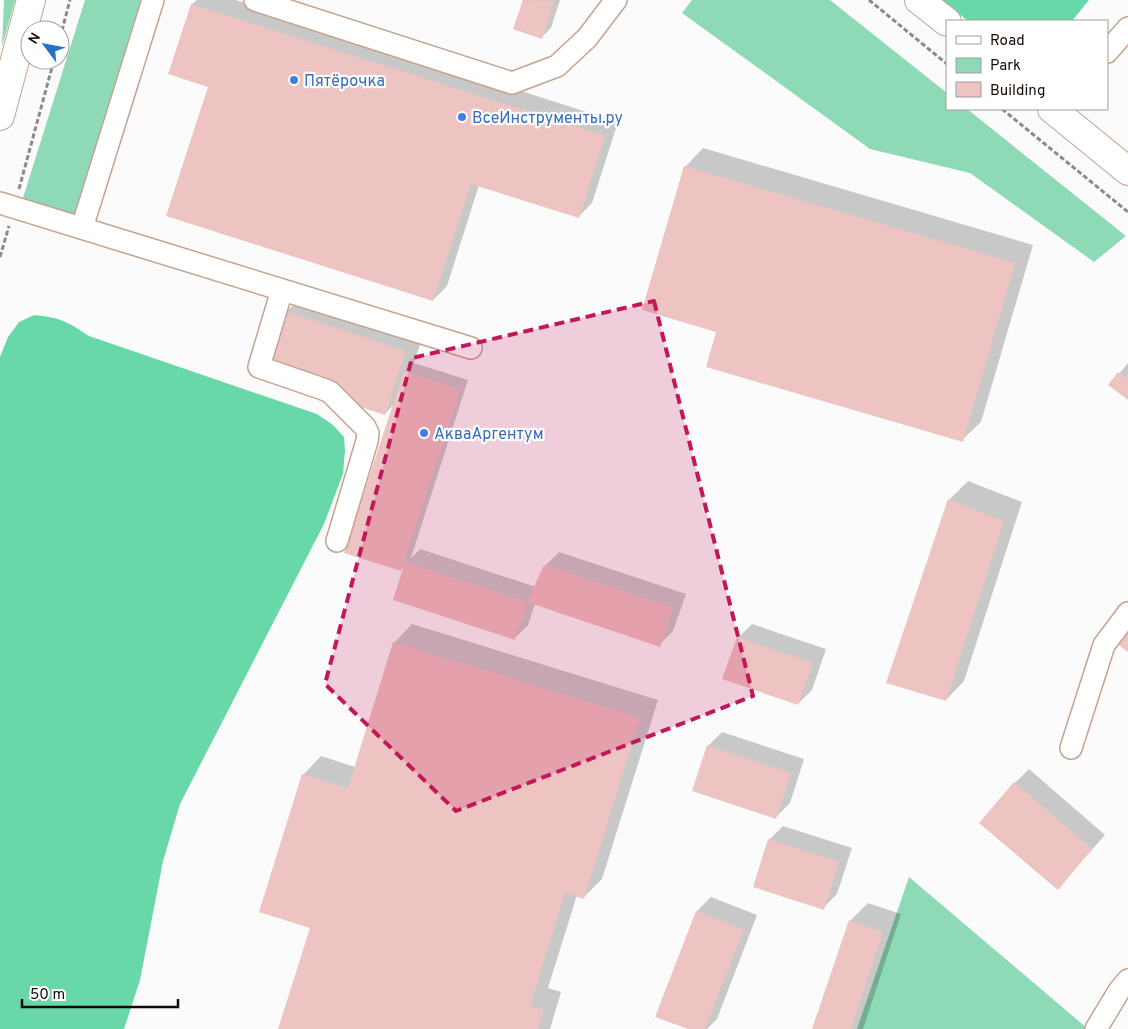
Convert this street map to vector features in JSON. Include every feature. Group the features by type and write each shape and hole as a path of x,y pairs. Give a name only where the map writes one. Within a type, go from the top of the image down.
{"main road":[{"path":"0,116 31,0"},
{"path":"920,0 946,21"},
{"path":"1056,110 1128,171"}],"lane":[{"path":"82,228 153,0"},
{"path":"255,0 512,83 557,66 587,38 616,0"},
{"path":"1108,51 1128,28"},
{"path":"7,205 471,348"},
{"path":"282,290 259,367 330,392 365,427 368,433 337,541"},
{"path":"1071,748 1104,644 1128,613"},
{"path":"1096,1029 1119,991 1128,980"}],"path":[{"path":"65,20 70,0"},
{"path":"869,0 946,63"},
{"path":"0,257 7,205 51,70"},
{"path":"1003,110 1128,212"}],"highlighted area":[{"path":"654,301 753,696 456,811 325,684 412,358"}],"green space":[{"path":"4,0 15,0 2,47"},
{"path":"85,0 144,0 77,215 23,198 63,70 70,70 70,48"},
{"path":"692,0 830,0 946,92 946,110 968,110 1126,236 1094,262 970,173 870,149 682,13"},
{"path":"942,0 1089,0 1073,20 967,20"},
{"path":"34,315 57,319 89,336 317,414 333,425 344,437 343,474 324,524 180,804 163,861 140,980 124,1029 0,1029 0,357 8,337 19,322"},
{"path":"909,877 1088,1029 857,1029"}],"building":[{"path":"523,0 554,1 542,39 513,29"},
{"path":"191,4 605,136 579,218 471,184 433,301 166,216 208,87 168,74"},
{"path":"684,166 1015,263 963,442 706,367 716,332 642,310"},
{"path":"285,311 406,351 385,415 342,401 345,390 267,365"},
{"path":"404,371 460,390 401,571 344,553"},
{"path":"1118,372 1128,379 1128,400 1108,385"},
{"path":"948,499 1004,521 946,701 886,683"},
{"path":"405,562 527,602 515,640 393,600"},
{"path":"544,565 673,608 660,647 527,602"},
{"path":"1128,625 1128,652 1115,642"},
{"path":"737,637 813,663 798,705 722,679"},
{"path":"393,642 640,718 584,899 565,893 530,1006 544,1010 538,1029 278,1029 310,928 259,912 302,774 348,788"},
{"path":"707,745 791,773 776,819 692,791"},
{"path":"1014,782 1092,849 1058,890 979,823"},
{"path":"768,839 839,862 824,910 753,887"},
{"path":"696,911 744,929 705,1029 688,1029 655,1017"},
{"path":"849,920 883,932 851,1029 812,1029"}],"place":[{"name":"Пятёрочка","path":"294,80"},
{"name":"ВсеИнструменты.ру","path":"462,117"},
{"name":"АкваАргентум","path":"424,433"}]}
